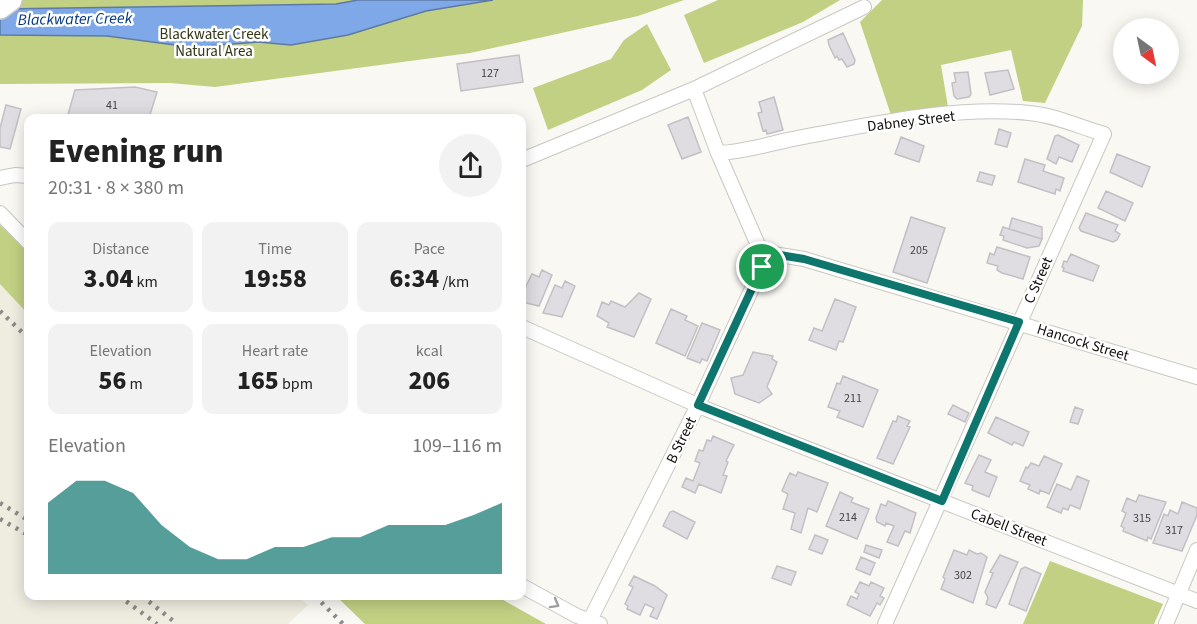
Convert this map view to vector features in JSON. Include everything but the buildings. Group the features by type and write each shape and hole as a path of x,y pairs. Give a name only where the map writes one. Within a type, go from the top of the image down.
{"main road":[{"path":"0,8 11,0"}],"street":[{"path":"526,158 694,89 864,7"},
{"path":"694,89 718,153 761,252"},
{"name":"Dabney Street","path":"718,153 735,153 800,137 910,119 996,111 1032,113 1104,134"},
{"name":"C Street","path":"885,624 942,501 1019,322 1104,134"},
{"path":"0,178 24,176"},
{"path":"0,213 24,238"},
{"name":"Hancock Street","path":"761,252 804,259 1197,377"},
{"name":"B Street","path":"595,622 762,267 761,252"},
{"name":"Cabell Street","path":"526,329 698,405 1197,601"},
{"path":"1166,624 1197,550"},
{"path":"526,588 595,622"}],"shaded area":[{"path":"0,284 24,310 24,600 302,600 308,605 288,624 0,624"}],"green space":[{"name":"Blackwater Creek Natural Area","path":"0,0 684,0 638,16 470,53 215,87 170,83 0,84"},
{"path":"718,0 840,0 803,22 704,63 684,15"},
{"path":"882,0 1083,0 1082,26 1045,103 1023,101 1011,50 941,65 948,107 891,115 860,22"},
{"path":"647,24 671,70 642,90 548,130 533,88 611,59 624,40"},
{"path":"0,225 24,246 24,310 0,284"},
{"path":"1050,561 1163,604 1154,624 1023,624"},
{"path":"340,600 503,600 546,624 365,624"}],"water":[{"name":"Blackwater Creek","path":"358,0 493,0 426,11 348,35 291,45 258,42 190,47 107,36 0,35 0,9 336,4"}],"railway":[{"path":"0,311 24,334"},
{"path":"0,503 24,518"},
{"path":"0,519 24,533"},
{"path":"124,600 157,624"},
{"path":"147,600 177,624"},
{"path":"319,600 343,624"}],"route":[{"path":"761,252 804,259 1019,322 942,501 698,405 762,267 761,252"}]}
